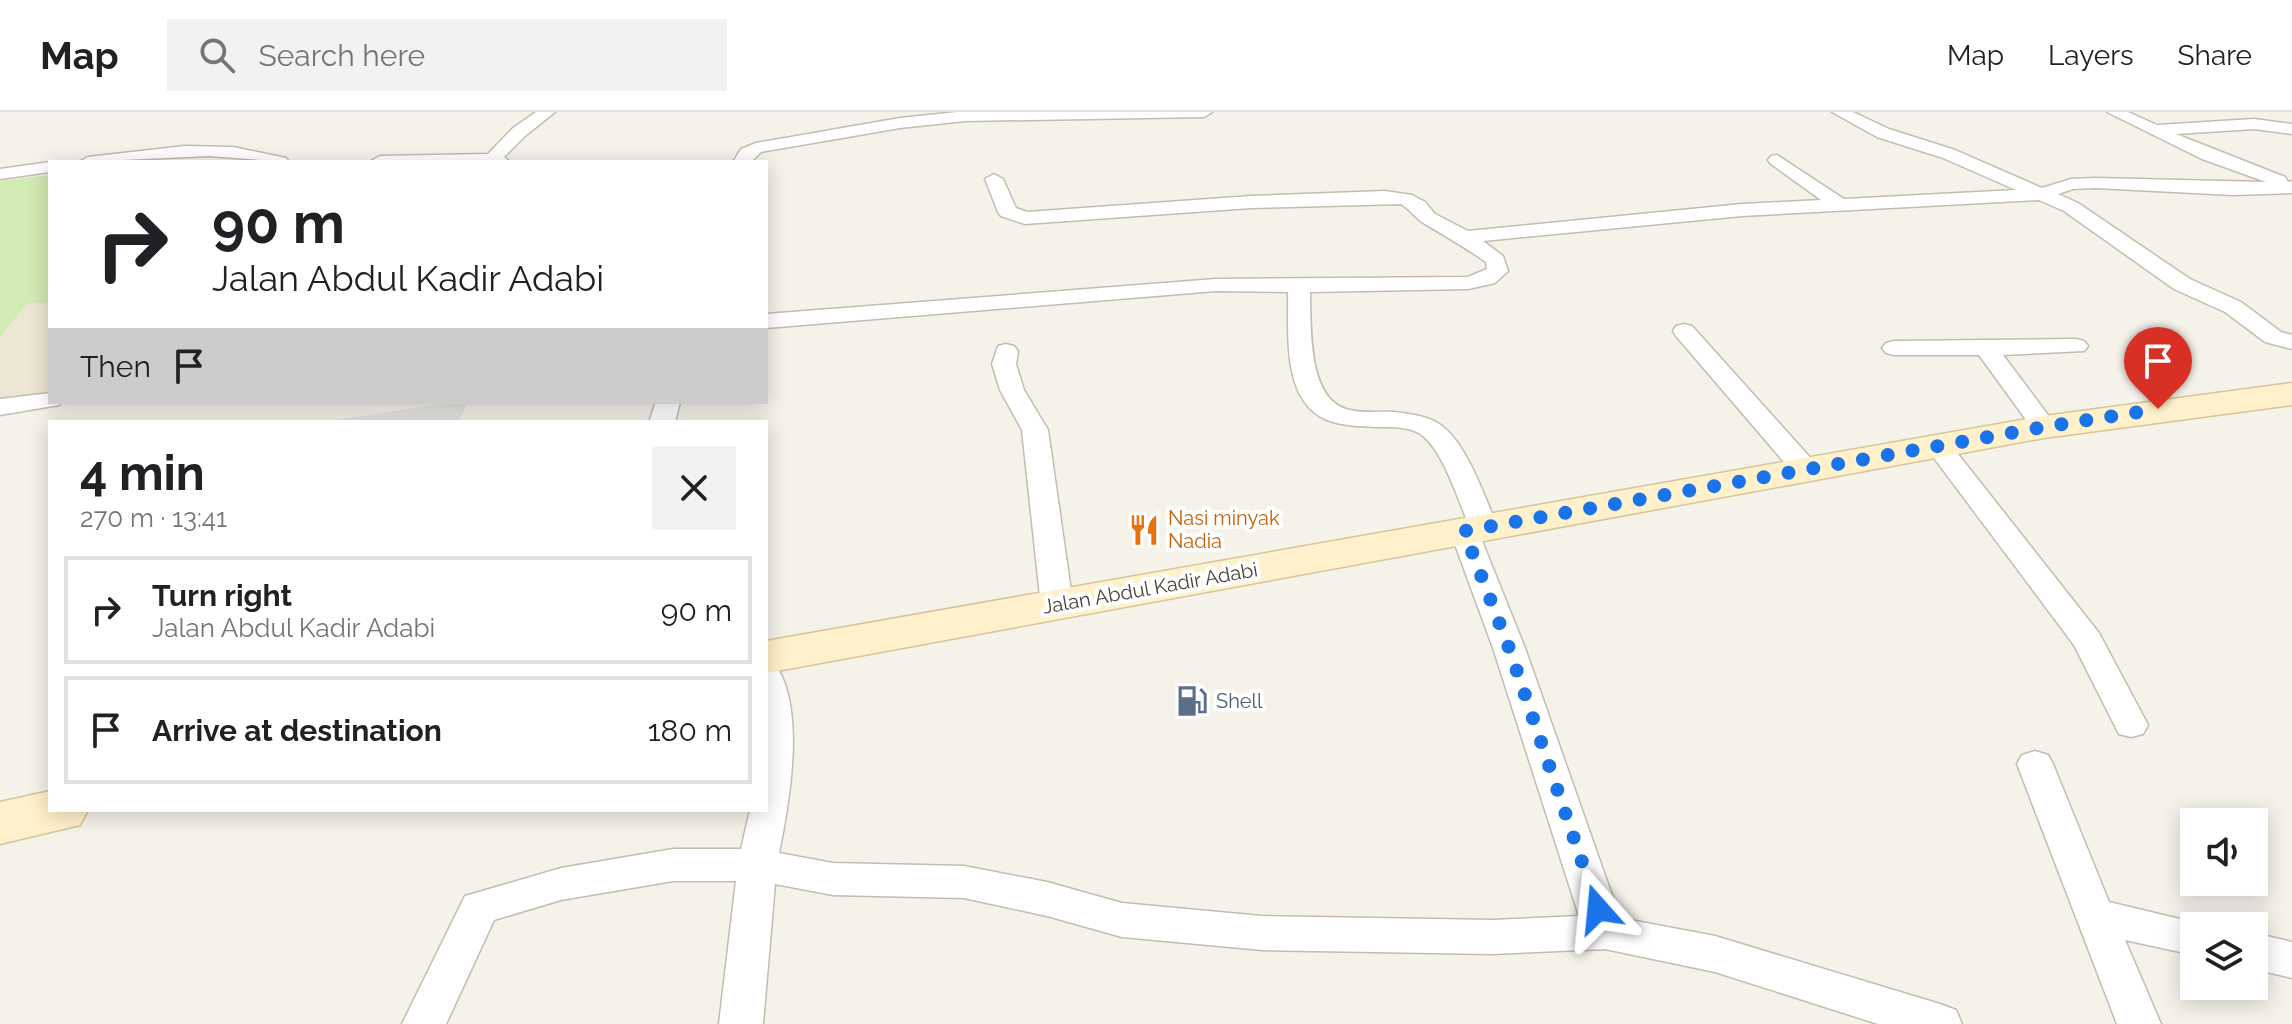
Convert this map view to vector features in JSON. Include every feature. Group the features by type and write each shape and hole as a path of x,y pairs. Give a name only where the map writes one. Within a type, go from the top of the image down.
{"main road":[{"name":"Jalan Abdul Kadir Adabi","path":"768,657 2044,427 2292,394"},
{"path":"0,795 48,785"},
{"path":"0,823 52,812"}],"street":[{"path":"498,160 519,132 547,112"},
{"path":"743,160 747,153 756,148 900,123 1015,114 1204,112"},
{"path":"1840,112 1883,133 1949,154 2071,207 2182,284 2233,307 2273,337 2292,342"},
{"path":"2115,112 2244,170 2292,186"},
{"path":"2153,130 2254,124 2292,129"},
{"path":"106,160 207,149 250,152 274,160"},
{"path":"1777,160 1840,205"},
{"path":"0,174 48,167"},
{"path":"768,321 1216,285 1422,285 1488,279 1498,271 1496,260 1465,237 1428,218 1418,206 1405,199 1251,202 1025,218 1008,212 994,179"},
{"path":"1465,237 1742,210 2041,194 2071,184 2233,189 2292,186"},
{"path":"1299,285 1302,342 1311,397 1320,407 1334,414 1411,421 1432,430 1443,442 1605,932"},
{"path":"1684,331 1806,470"},
{"path":"1894,348 2076,346"},
{"path":"1986,348 2044,427"},
{"path":"1006,351 1004,364 1012,390 1035,430 1057,605"},
{"path":"0,407 48,400"},
{"path":"1938,446 2088,641 2131,725"},
{"path":"741,1024 757,865 774,785 773,713 768,687"},
{"path":"2035,764 2139,1024"},
{"path":"424,1024 479,908 561,884 673,865 757,865 833,879 964,882 1047,899 1122,920 1262,933 1492,937 1605,932 1715,954 1940,1024"},
{"path":"2094,916 2180,935"},
{"path":"2268,954 2292,960"}],"shaded area":[{"path":"48,175 48,392 0,399 0,181"},
{"path":"441,404 467,404 459,420 337,420"}],"green space":[{"path":"48,175 48,302 27,304 0,336 0,181"}],"place":[{"name":"Nasi minyak Nadia","path":"1144,530"},
{"name":"Shell","path":"1192,701"}],"route":[{"path":"1598,909 1509,648 1464,531 2158,409"}]}
